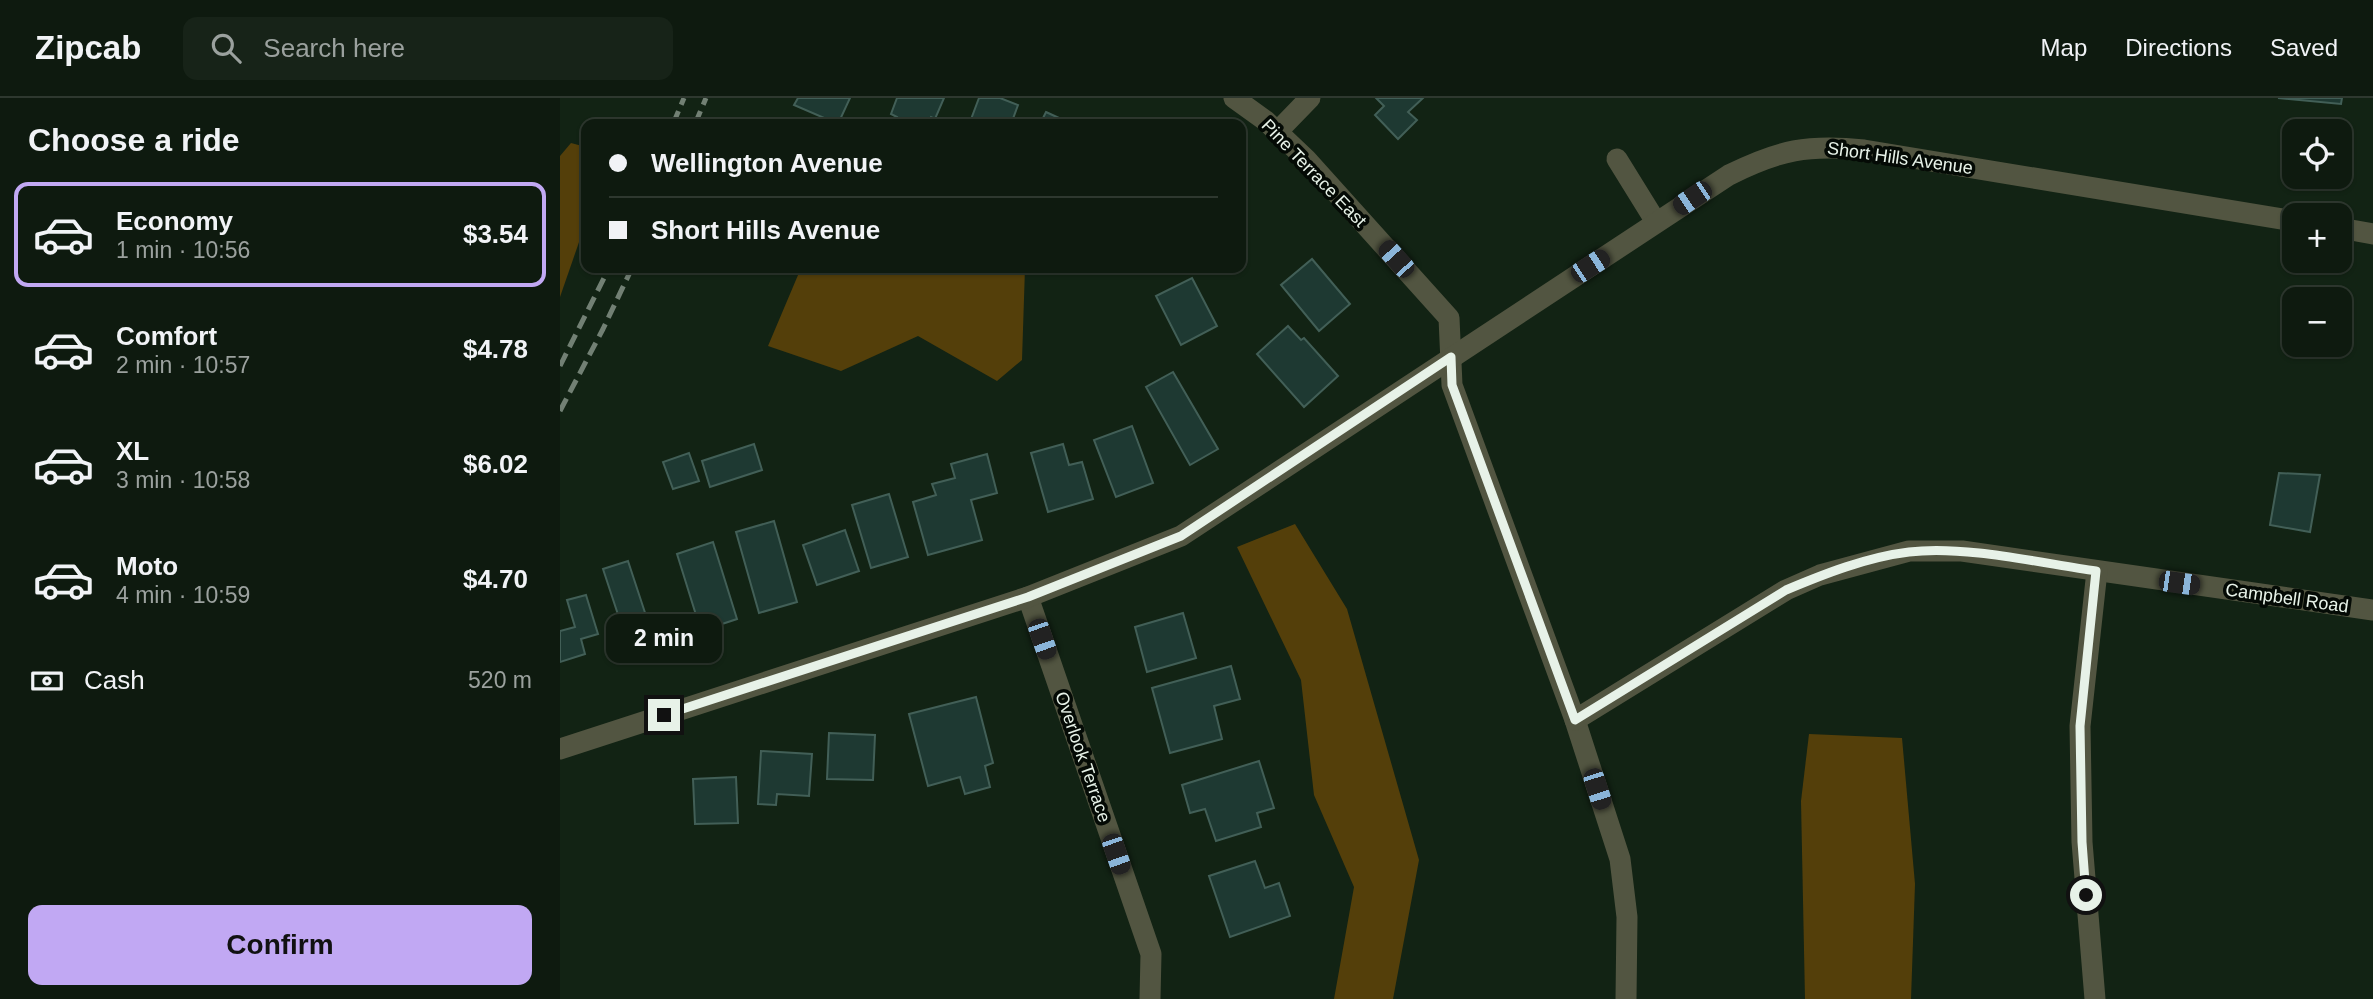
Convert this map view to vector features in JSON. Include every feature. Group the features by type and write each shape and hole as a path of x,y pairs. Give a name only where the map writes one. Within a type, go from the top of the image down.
{"street":[{"name":"Pine Terrace East","path":"1234,98 1306,159 1449,318 1452,385 1575,720 1620,859 1627,917 1626,999"},
{"path":"1277,132 1310,98"},
{"name":"Short Hills Avenue","path":"560,749 1028,597 1181,536 1728,175 1757,161 1795,150 1829,146 2282,219"},
{"path":"1617,159 1656,222"},
{"path":"2352,230 2373,234"},
{"name":"Campbell Road","path":"1575,720 1786,590 1820,575 1909,551 1962,551 2373,610"},
{"path":"2095,999 2082,842 2080,726 2096,571"},
{"name":"Overlook Terrace","path":"1028,597 1151,954 1150,999"}],"shaded area":[{"path":"571,143 581,146 581,236 560,297 560,156"},
{"path":"799,273 1025,273 1022,360 997,381 918,336 841,371 768,346"},
{"path":"1295,524 1347,609 1419,860 1393,999 1334,999 1354,887 1314,795 1301,680 1237,547"},
{"path":"1809,734 1902,738 1915,884 1911,999 1805,999 1801,801"}],"building":[{"path":"798,98 850,98 840,119 826,119 794,105"},
{"path":"897,98 944,98 935,119 896,119 891,114"},
{"path":"979,98 1000,98 1018,105 1013,119 971,119"},
{"path":"1376,98 1423,98 1408,112 1417,120 1398,139 1375,115 1384,106"},
{"path":"2278,98 2342,98 2341,104"},
{"path":"1046,112 1061,119 1042,119"},
{"path":"1312,259 1350,304 1319,331 1281,285"},
{"path":"1192,278 1217,326 1181,345 1156,296"},
{"path":"1288,326 1301,340 1304,338 1338,376 1304,407 1257,354"},
{"path":"1173,372 1218,449 1190,465 1146,387"},
{"path":"1132,426 1153,483 1116,497 1094,440"},
{"path":"754,444 762,470 710,487 702,461"},
{"path":"1063,444 1069,465 1082,462 1093,499 1048,512 1031,453"},
{"path":"689,453 699,481 673,489 663,462"},
{"path":"987,454 997,493 971,500 982,540 928,555 913,502 936,495 932,484 955,478 951,464"},
{"path":"2279,473 2320,475 2310,532 2270,525"},
{"path":"889,494 908,557 871,568 852,505"},
{"path":"774,521 797,602 759,613 736,532"},
{"path":"845,530 859,571 817,585 803,545"},
{"path":"713,542 737,619 701,631 677,554"},
{"path":"628,561 654,640 629,648 603,569"},
{"path":"586,595 598,634 581,639 585,654 560,662 560,631 575,627 567,600"},
{"path":"1183,613 1196,658 1147,672 1135,627"},
{"path":"1231,666 1240,699 1214,706 1222,739 1170,753 1152,688"},
{"path":"976,697 993,763 985,766 990,787 965,794 960,777 928,786 909,714"},
{"path":"829,733 875,735 873,780 827,779"},
{"path":"761,751 812,754 809,796 777,794 776,805 758,804"},
{"path":"1259,761 1274,808 1257,813 1261,827 1216,841 1205,809 1190,813 1182,785"},
{"path":"736,777 738,823 695,824 693,779"},
{"path":"1255,861 1265,888 1279,883 1290,916 1230,937 1209,876"}],"railway":[{"path":"675,119 684,98"},
{"path":"697,119 706,98"},
{"path":"560,366 606,273"},
{"path":"560,411 630,273"}],"route":[{"path":"664,715 1028,597 1181,536 1451,357 1452,385 1575,720 1786,590 1820,575 1864,562 1909,551 1962,551 2096,571 2080,726 2082,842 2086,895"}]}
